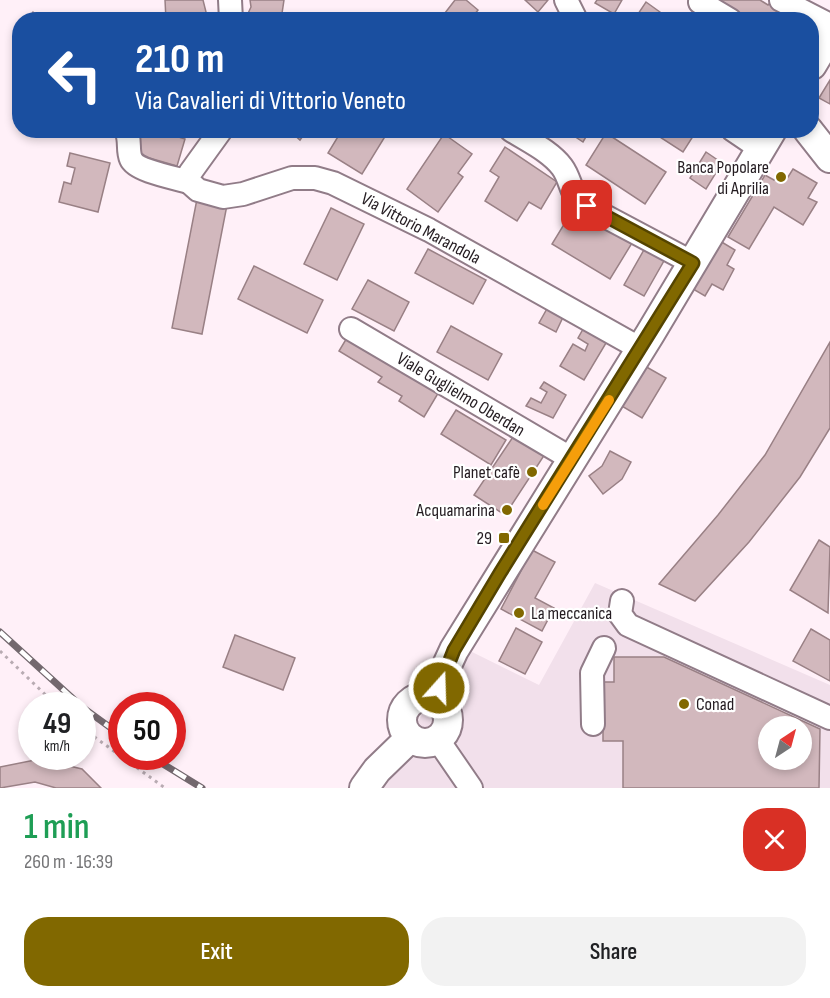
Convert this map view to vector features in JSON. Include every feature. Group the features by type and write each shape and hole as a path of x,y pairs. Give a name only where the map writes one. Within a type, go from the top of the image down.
{"main road":[{"path":"819,53 830,34"},
{"path":"814,138 830,158"},
{"path":"436,700 442,676 454,650 641,349 767,140"},
{"path":"417,699 436,700 444,706 449,721 447,728 438,740 425,744 410,738 402,722 406,708 417,699"},
{"path":"364,788 377,770 410,738"}],"street":[{"path":"781,0 805,12"},
{"path":"700,2 717,12"},
{"name":"Via Vittorio Marandola","path":"129,138 129,155 136,165 189,182 198,190 223,197 243,194 286,178 310,178 333,183 429,230 641,349"},
{"path":"189,182 192,170 215,138"},
{"path":"523,138 558,162 567,175 572,191 582,204 693,263"},
{"name":"Viale Guglielmo Oberdan","path":"351,329 572,459"},
{"path":"622,601 620,614 628,625 830,718"},
{"path":"593,724 592,673 604,648"},
{"path":"438,740 471,788"}],"path":[{"path":"0,651 43,692"},
{"path":"96,738 165,788"}],"shaded area":[{"path":"595,583 830,685 830,788 376,788 464,648 539,685"}],"building":[{"path":"165,0 203,0 206,12 166,12"},
{"path":"250,0 284,0 282,12 249,12"},
{"path":"455,0 466,0 478,10 476,12 446,12"},
{"path":"525,0 548,0 538,12"},
{"path":"597,0 622,0 615,12 611,12 595,3"},
{"path":"718,0 760,0 785,12 737,12"},
{"path":"646,2 660,12 639,12"},
{"path":"830,80 830,104 819,98"},
{"path":"137,138 185,139 177,166 132,153"},
{"path":"337,138 384,138 362,174 328,153"},
{"path":"441,138 450,138 472,154 458,173 463,177 438,212 407,189"},
{"path":"603,138 614,138 666,172 645,204 586,165"},
{"path":"661,138 692,138 683,152"},
{"path":"505,147 557,182 541,209 529,202 517,221 485,201 499,177 490,171"},
{"path":"706,152 722,163 706,189 690,178"},
{"path":"70,153 110,163 98,212 59,202 64,182 71,184 75,168 67,166"},
{"path":"793,169 817,183 808,198 817,202 803,225 774,207 749,249 728,237 765,175 774,180 781,175 788,177"},
{"path":"197,199 227,205 202,334 172,328"},
{"path":"331,208 364,224 337,280 304,264"},
{"path":"574,208 632,243 610,279 552,244"},
{"path":"720,241 735,250 727,265 734,269 723,290 712,284 705,296 693,289"},
{"path":"645,248 665,259 644,296 624,285"},
{"path":"428,249 486,280 473,304 415,273"},
{"path":"254,266 323,300 307,333 238,299"},
{"path":"368,280 409,302 394,331 352,309"},
{"path":"548,307 564,315 556,332 539,323"},
{"path":"586,324 609,338 584,380 560,366 573,344 585,351 588,344 578,338"},
{"path":"451,326 502,354 488,380 437,352"},
{"path":"351,331 443,385 424,417 399,401 402,396 378,382 382,377 339,351"},
{"path":"830,342 830,428 800,477 749,542 695,601 659,584 765,455"},
{"path":"643,365 666,378 642,418 620,405"},
{"path":"544,382 566,395 553,418 526,406 531,398 541,403 547,392 540,388"},
{"path":"456,410 506,440 491,465 441,434"},
{"path":"517,431 547,451 505,515 474,495"},
{"path":"610,451 631,462 622,479 603,494 589,476 602,466"},
{"path":"819,540 830,547 828,613 790,590"},
{"path":"532,550 555,562 535,598 554,608 542,631 501,609"},
{"path":"516,628 542,642 525,674 499,661"},
{"path":"811,629 830,640 830,681 793,661"},
{"path":"235,635 295,658 283,690 223,667"},
{"name":"Conad","path":"614,657 664,657 792,716 758,716 758,770 812,770 812,725 820,729 819,788 623,788 623,741 603,741 603,682 614,682"},
{"path":"18,763 18,770 83,770 101,788 56,788 35,782 0,788 0,767"}],"railway":[{"path":"0,632 66,692"},
{"path":"96,717 108,726"},
{"path":"173,770 202,788"}],"slow traffic":[{"path":"543,505 609,400"}],"place":[{"name":"Banca Popolare di Aprilia","path":"781,177"},
{"name":"Planet cafè","path":"532,472"},
{"name":"Acquamarina","path":"507,510"},
{"name":"29","path":"504,538"},
{"name":"La meccanica","path":"519,613"},
{"name":"Conad","path":"684,704"}],"route":[{"path":"439,688 454,650 500,573 693,263 587,206"}]}
